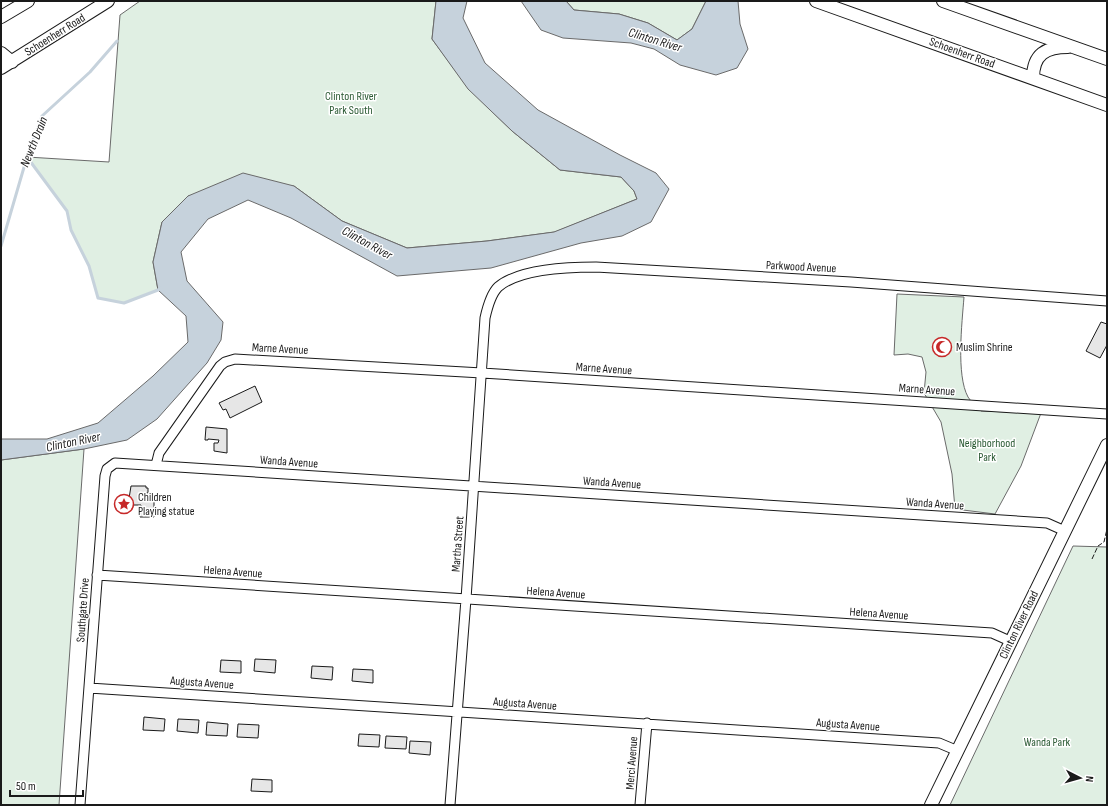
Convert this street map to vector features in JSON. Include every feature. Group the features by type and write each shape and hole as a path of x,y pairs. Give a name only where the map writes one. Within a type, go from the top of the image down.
{"main road":[{"path":"3,18 28,1"},
{"name":"Schoenherr Road","path":"1,68 108,1"},
{"name":"Schoenherr Road","path":"816,1 1033,78 1107,106"},
{"path":"943,1 1107,59"},
{"path":"1033,78 1035,65 1041,54 1057,47 1072,47"},
{"path":"1,53 12,62"},
{"name":"Clinton River Road","path":"931,805 1107,445"}],"street":[{"name":"Parkwood Avenue","path":"498,288 524,275 546,270 569,267 596,267 851,282 1107,301"},
{"name":"Martha Street","path":"450,805 486,318 493,295 498,288"},
{"name":"Marne Avenue","path":"156,466 159,453 220,366 225,362 240,359 482,373 1107,414"},
{"name":"Southgate Drive","path":"80,805 105,472 115,463 156,466"},
{"name":"Wanda Avenue","path":"156,466 1039,522 1051,524 1065,531"},
{"name":"Helena Avenue","path":"97,575 992,633 1012,642"},
{"name":"Augusta Avenue","path":"89,688 939,743 958,751"},
{"name":"Merci Avenue","path":"640,805 647,724"}],"green space":[{"name":"Clinton River Park South","path":"140,1 436,1 432,39 469,89 512,131 560,170 621,177 634,191 637,199 555,232 487,241 407,248 342,221 294,186 188,196 162,222 153,262 158,290 124,303 98,298 89,266 71,230 67,211 27,157 109,162 120,15"},
{"path":"566,1 706,1 692,29 677,40 648,23 619,14 574,10"},
{"name":"Neighborhood Park","path":"897,294 964,297 961,334 961,363 964,387 968,397 981,411 1041,413 1021,466 995,514 955,509 952,474 941,422 924,393 926,372 922,357 908,354 894,355"},
{"path":"84,449 59,805 1,805 1,460"},
{"name":"Wanda Park","path":"1073,546 1107,547 1107,805 950,805"}],"water":[{"name":"Clinton River","path":"436,1 467,1 463,18 485,63 538,110 656,173 669,189 651,222 622,236 581,243 491,268 397,276 291,218 248,200 208,219 181,252 187,281 223,322 221,340 207,363 157,419 127,440 84,449 1,460 1,439 47,439 98,423 153,376 188,342 186,316 158,290 153,262 162,222 188,196 243,173 294,186 342,221 407,248 487,241 554,232 637,199 634,191 621,177 560,170 512,131 468,89 432,39"},
{"name":"Clinton River","path":"521,1 566,1 574,10 619,14 648,23 677,40 692,29 706,1 738,1 740,24 748,49 737,68 716,75 680,65 654,49 631,43 563,38 541,30"}],"building":[{"path":"1101,322 1107,324 1107,345 1100,358 1086,351"},
{"path":"255,386 262,402 230,418 226,409 223,410 219,403"},
{"path":"206,427 227,429 227,453 214,451 214,443 218,443 219,440 205,440"},
{"path":"131,486 146,486 146,488 148,488 148,493 146,493 145,500 154,501 154,517 140,517 141,505 128,505"},
{"path":"255,659 276,660 275,673 254,671"},
{"path":"221,660 241,661 241,673 220,672"},
{"path":"312,666 333,667 332,680 311,678"},
{"path":"353,669 373,670 373,683 352,681"},
{"path":"144,717 165,719 164,731 143,730"},
{"path":"178,719 199,720 198,733 177,731"},
{"path":"207,722 228,724 227,736 206,735"},
{"path":"238,724 259,725 258,738 237,737"},
{"path":"359,734 380,735 379,747 358,746"},
{"path":"386,736 407,737 406,749 385,748"},
{"path":"410,741 431,742 430,755 409,753"},
{"path":"252,779 272,780 272,792 251,791"}],"waterway":[{"name":"Newth Drain","path":"1,246 27,157 42,116 90,72 117,41"},
{"path":"27,157 67,211 71,230 89,266 98,298 124,303 161,288"}],"fence":[{"path":"1092,559 1098,546 1104,542 1107,529"}],"place":[{"name":"Muslim Shrine","path":"942,347"},
{"name":"Children Playing statue","path":"124,504"}]}
